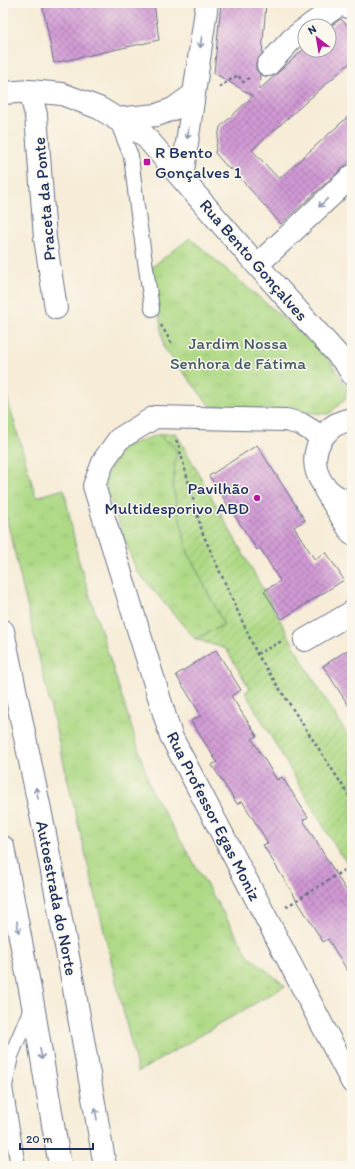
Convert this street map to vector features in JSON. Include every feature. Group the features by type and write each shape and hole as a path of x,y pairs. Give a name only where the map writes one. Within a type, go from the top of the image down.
{"main road":[{"path":"182,178 207,3"},
{"path":"320,18 340,4 352,8"},
{"path":"268,65 297,35"},
{"name":"Rua Bento Gonçalves","path":"3,93 30,91 62,94 99,108 144,135 257,265 346,364 352,374"},
{"name":"Praceta da Ponte","path":"30,91 36,115 45,238 56,308"},
{"path":"116,119 157,115 173,109 194,94"},
{"path":"257,265 352,176"},
{"name":"Rua Professor Egas Moniz","path":"322,437 300,424 286,420 155,417 119,439 104,460 94,486 171,736 352,1082"},
{"path":"352,419 340,422 330,428 322,437 317,448 315,459 316,471 320,482 352,534"},
{"path":"320,482 329,492 339,499 352,502"},
{"path":"304,640 352,612"},
{"name":"Autoestrada do Norte","path":"3,631 46,834 105,1166"},
{"path":"3,847 33,1005 60,1166"}],"lane":[{"path":"116,119 131,156 152,309"},
{"path":"18,1166 5,1087 11,1056 33,1005"}],"path":[{"path":"225,84 238,75 243,82"},
{"path":"174,418 173,433 179,447 202,532 258,654 352,800"},
{"path":"267,920 352,865"}],"green space":[{"name":"Jardim Nossa Senhora de Fátima","path":"190,238 325,354 347,387 345,399 329,414 210,406 164,348 152,267"},
{"path":"3,367 7,397 36,497 64,489 78,558 152,792 248,955 285,986 138,1072 3,503"},
{"path":"176,433 311,676 352,742 352,868 339,853 245,692 250,689 226,649 195,639 224,625 187,550 173,488 176,450 171,443 165,441 160,434"},
{"path":"160,434 165,441 171,443 176,450 173,488 187,550 224,625 195,639 136,570 103,480 123,447"}],"building":[{"path":"42,3 154,3 159,40 54,63"},
{"path":"221,3 266,3 262,54 256,63 256,69 260,74 259,90 297,55 297,58 337,58 337,22 341,19 352,30 352,61 252,150 279,179 352,113 352,159 281,224 231,168 230,170 215,153 220,127 253,96 214,73"},
{"path":"257,445 305,520 294,527 315,560 326,552 344,580 282,619 264,591 280,581 260,548 257,550 209,476"},
{"path":"352,647 352,711 323,666"},
{"path":"216,650 241,690 231,696 257,736 252,739 277,780 282,777 308,817 303,820 352,900 352,978 328,939 323,942 298,902 263,845 268,843 242,801 237,804 212,765 217,762 191,721 201,715 176,675"}],"place":[{"name":"R Bento Gonçalves 1","path":"147,162"},
{"name":"Pavilhão Multidesporivo ABD","path":"257,498"}]}
